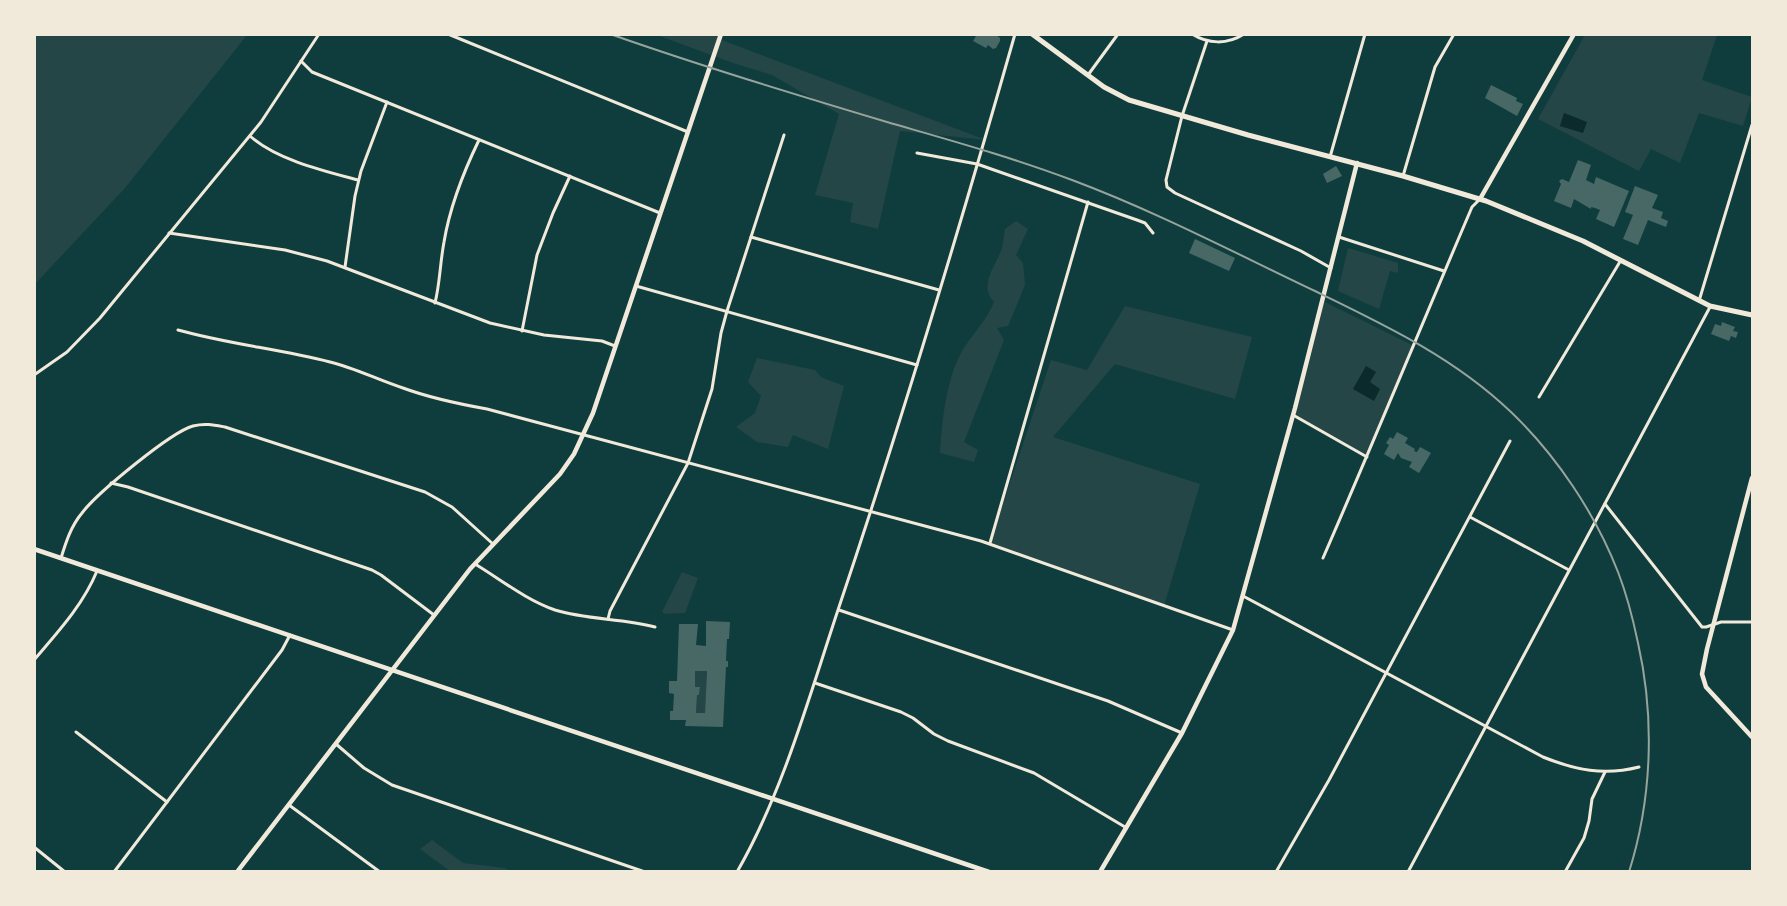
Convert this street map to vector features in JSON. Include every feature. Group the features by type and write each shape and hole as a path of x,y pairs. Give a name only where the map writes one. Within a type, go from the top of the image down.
{"main road":[{"path":"237,872 475,564 560,474 583,435 721,34"},
{"path":"1032,34 1116,94 1182,116 1357,163 1480,200 1553,227 1710,306 1752,315"},
{"path":"1480,200 1574,34"},
{"path":"1100,872 1182,733 1233,630 1293,414 1357,163"},
{"path":"1752,478 1702,669 1704,683 1712,695 1752,735"},
{"path":"34,549 989,872"}],"street":[{"path":"34,375 67,352 82,338 250,136 319,34"},
{"path":"448,34 688,132"},
{"path":"737,872 753,845 773,798 872,512 1015,34"},
{"path":"1088,75 1118,34"},
{"path":"1192,34 1207,41 1226,42 1244,34"},
{"path":"1330,157 1365,34"},
{"path":"1403,176 1435,67 1454,34"},
{"path":"1207,41 1182,116 1166,180 1167,187 1175,193 1301,251 1331,268"},
{"path":"301,61 312,72 660,213"},
{"path":"345,267 358,180 387,102"},
{"path":"1699,300 1752,125"},
{"path":"608,619 610,611 688,463 712,389 721,333 784,135"},
{"path":"250,136 261,145 288,157 318,169 358,180"},
{"path":"435,303 453,204 479,140"},
{"path":"917,153 977,164 1145,223 1153,233"},
{"path":"522,331 537,255 570,176"},
{"path":"1323,558 1444,270 1472,207 1480,200"},
{"path":"990,544 1088,202"},
{"path":"169,233 285,250 345,267 481,321 544,335 602,341 615,346"},
{"path":"751,237 939,290"},
{"path":"1339,237 1444,270"},
{"path":"1539,398 1621,260"},
{"path":"636,286 916,365"},
{"path":"1408,872 1710,306"},
{"path":"178,330 225,342 272,349 331,362 409,390 990,544 1233,630"},
{"path":"1293,414 1367,457"},
{"path":"61,558 75,522 89,504 111,483 179,432 193,426 212,424 425,492 452,507 493,544"},
{"path":"1276,872 1329,780 1510,441"},
{"path":"111,483 372,570 434,615"},
{"path":"1605,504 1694,620 1702,627 1721,622 1752,622"},
{"path":"1470,517 1569,570"},
{"path":"475,564 532,599 554,609 582,616 655,627"},
{"path":"34,660 66,623 90,587 97,570"},
{"path":"1243,596 1543,757 1578,769 1605,772 1639,767"},
{"path":"838,610 1108,701 1182,733"},
{"path":"114,872 282,650 290,635"},
{"path":"814,683 901,712 948,741 1034,773 1127,828"},
{"path":"76,732 167,802"},
{"path":"335,743 364,768 392,786 645,872"},
{"path":"1565,872 1584,838 1592,799 1605,772"},
{"path":"288,804 380,872"},
{"path":"34,847 65,872"}],"shaded area":[{"path":"35,34 247,35 125,188 35,284"},
{"path":"657,35 723,35 722,40 986,140 900,131 878,229 850,222 853,203 815,195 839,114 772,75"},
{"path":"1585,35 1717,35 1702,80 1752,97 1743,126 1699,113 1680,163 1651,149 1639,171 1538,119"},
{"path":"1564,113 1587,122 1583,133 1560,126"},
{"path":"1016,221 1028,229 1016,255 1023,263 1025,285 1008,326 997,328 1004,340 964,442 978,450 974,462 940,453 946,402 952,376 961,353 994,302 990,296 988,282 1002,248 1005,229"},
{"path":"1348,248 1398,263 1398,273 1390,271 1379,309 1338,291"},
{"path":"1323,301 1414,346 1367,457 1293,414"},
{"path":"1125,306 1252,337 1235,399 1115,364 1053,437 1200,484 1164,606 990,543 1051,360 1087,370"},
{"path":"757,358 815,370 821,377 844,386 828,449 793,435 788,447 757,442 736,427 755,413 761,396 748,382"},
{"path":"1366,366 1376,372 1370,382 1380,389 1374,401 1353,389"},
{"path":"682,572 698,578 685,613 665,614 662,612"},
{"path":"695,671 707,671 705,713 696,713 697,695 699,695 700,688 695,687"},
{"path":"432,840 463,863 512,871 450,871 420,849"}],"building":[{"path":"972,34 995,34 1000,41 996,48 993,49 988,45 986,48 973,41 976,36"},
{"path":"1491,85 1517,98 1516,101 1523,104 1517,116 1485,98"},
{"path":"1578,160 1591,165 1586,180 1594,184 1596,177 1629,191 1614,227 1596,219 1600,210 1591,207 1591,209 1574,199 1571,208 1554,201 1561,184 1559,181 1562,179 1569,182"},
{"path":"1336,166 1342,176 1327,183 1323,174"},
{"path":"1635,186 1658,195 1652,208 1663,212 1661,218 1668,221 1666,227 1648,220 1638,245 1623,239 1633,215 1625,212"},
{"path":"1195,239 1235,258 1229,271 1189,253"},
{"path":"1722,322 1735,327 1733,331 1738,332 1736,338 1731,336 1729,341 1711,334 1715,324 1721,326"},
{"path":"1397,432 1408,438 1405,443 1415,449 1414,451 1417,452 1420,447 1431,453 1419,473 1409,467 1412,462 1401,458 1398,453 1394,460 1384,454 1389,445 1386,443 1390,437 1393,439"},
{"path":"706,621 730,622 729,639 727,639 728,667 726,667 723,727 685,726 686,720 670,720 674,694 669,693 669,681 677,681 679,624 698,624 696,645 706,646","holes":["695,671 707,671 705,713 696,713 700,687 695,687"]}],"railway":[{"path":"610,34 748,79 1003,156 1103,192 1195,233 1393,330 1443,359 1489,393 1528,429 1573,486 1609,550 1627,598 1643,671 1649,729 1642,816 1629,872"}]}
